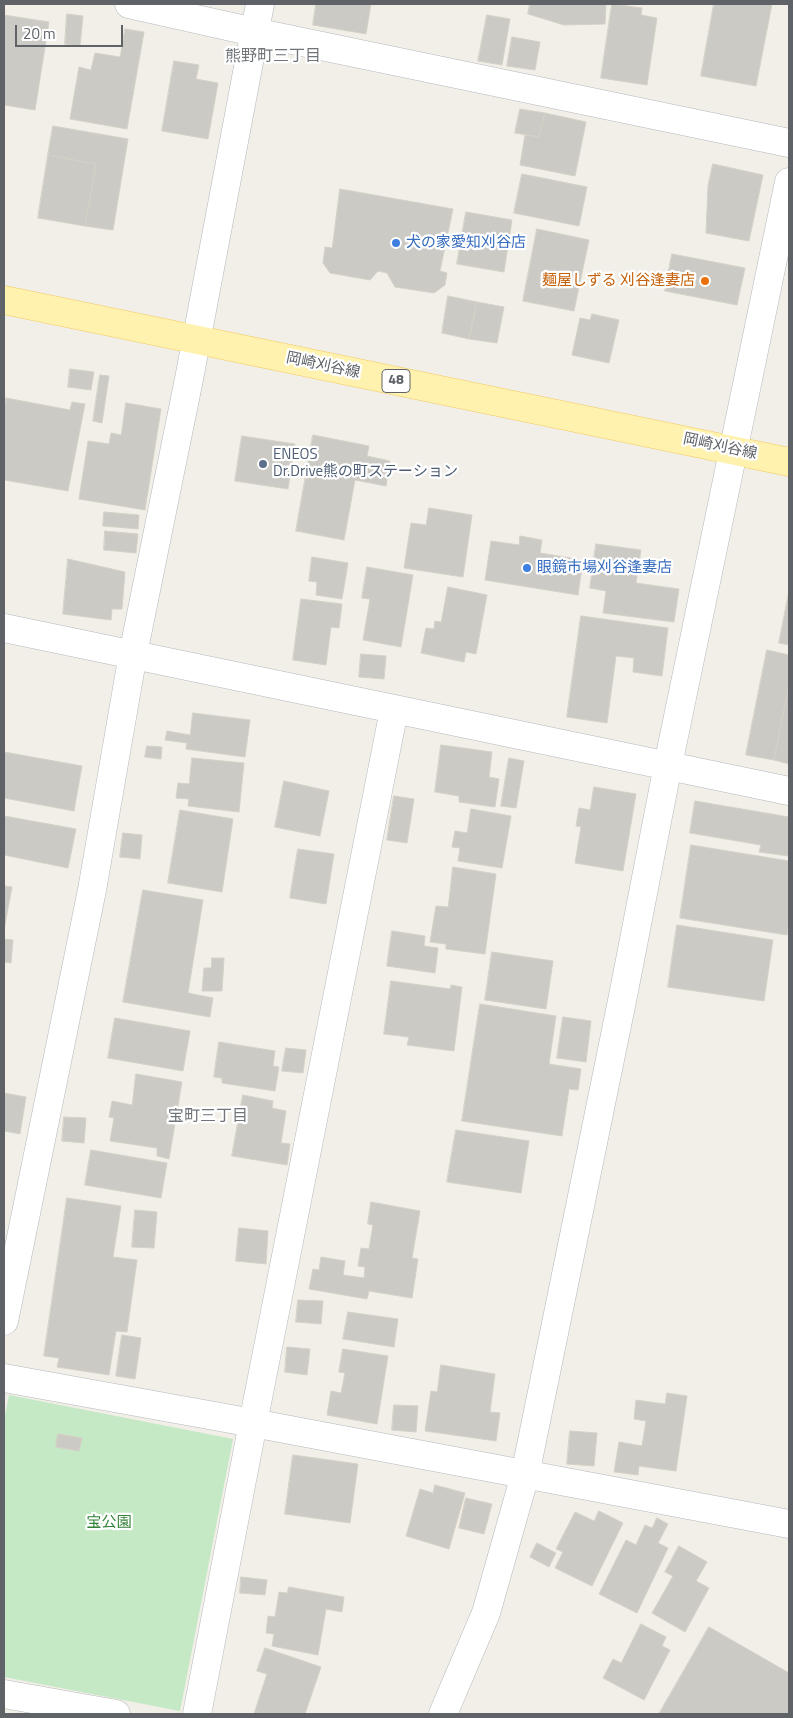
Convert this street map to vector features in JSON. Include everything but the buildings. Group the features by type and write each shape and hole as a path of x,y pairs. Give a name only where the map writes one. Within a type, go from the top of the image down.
{"main road":[{"name":"岡崎刈谷線","path":"4,300 789,462"}],"street":[{"path":"129,4 254,32 789,142"},
{"path":"4,1321 92,890 133,654 205,299 260,4"},
{"path":"444,1714 486,1613 525,1475 624,996 668,765 789,182"},
{"path":"4,628 789,791"},
{"path":"197,1714 394,710"},
{"path":"4,1378 789,1524"},
{"path":"4,1694 116,1714"}],"green space":[{"name":"宝公園","path":"9,1395 233,1439 180,1711 4,1677 4,1421"}],"place":[{"name":"犬の家愛知刈谷店","path":"396,243"},
{"name":"麺屋しずる 刈谷逢妻店","path":"705,281"},
{"name":"ENEOS Dr.Drive熊の町ステーション","path":"263,464"},
{"name":"眼鏡市場刈谷逢妻店","path":"527,568"}],"district":[{"name":"熊野町三丁目","path":"273,57"},
{"name":"宝町三丁目","path":"208,1117"}]}
